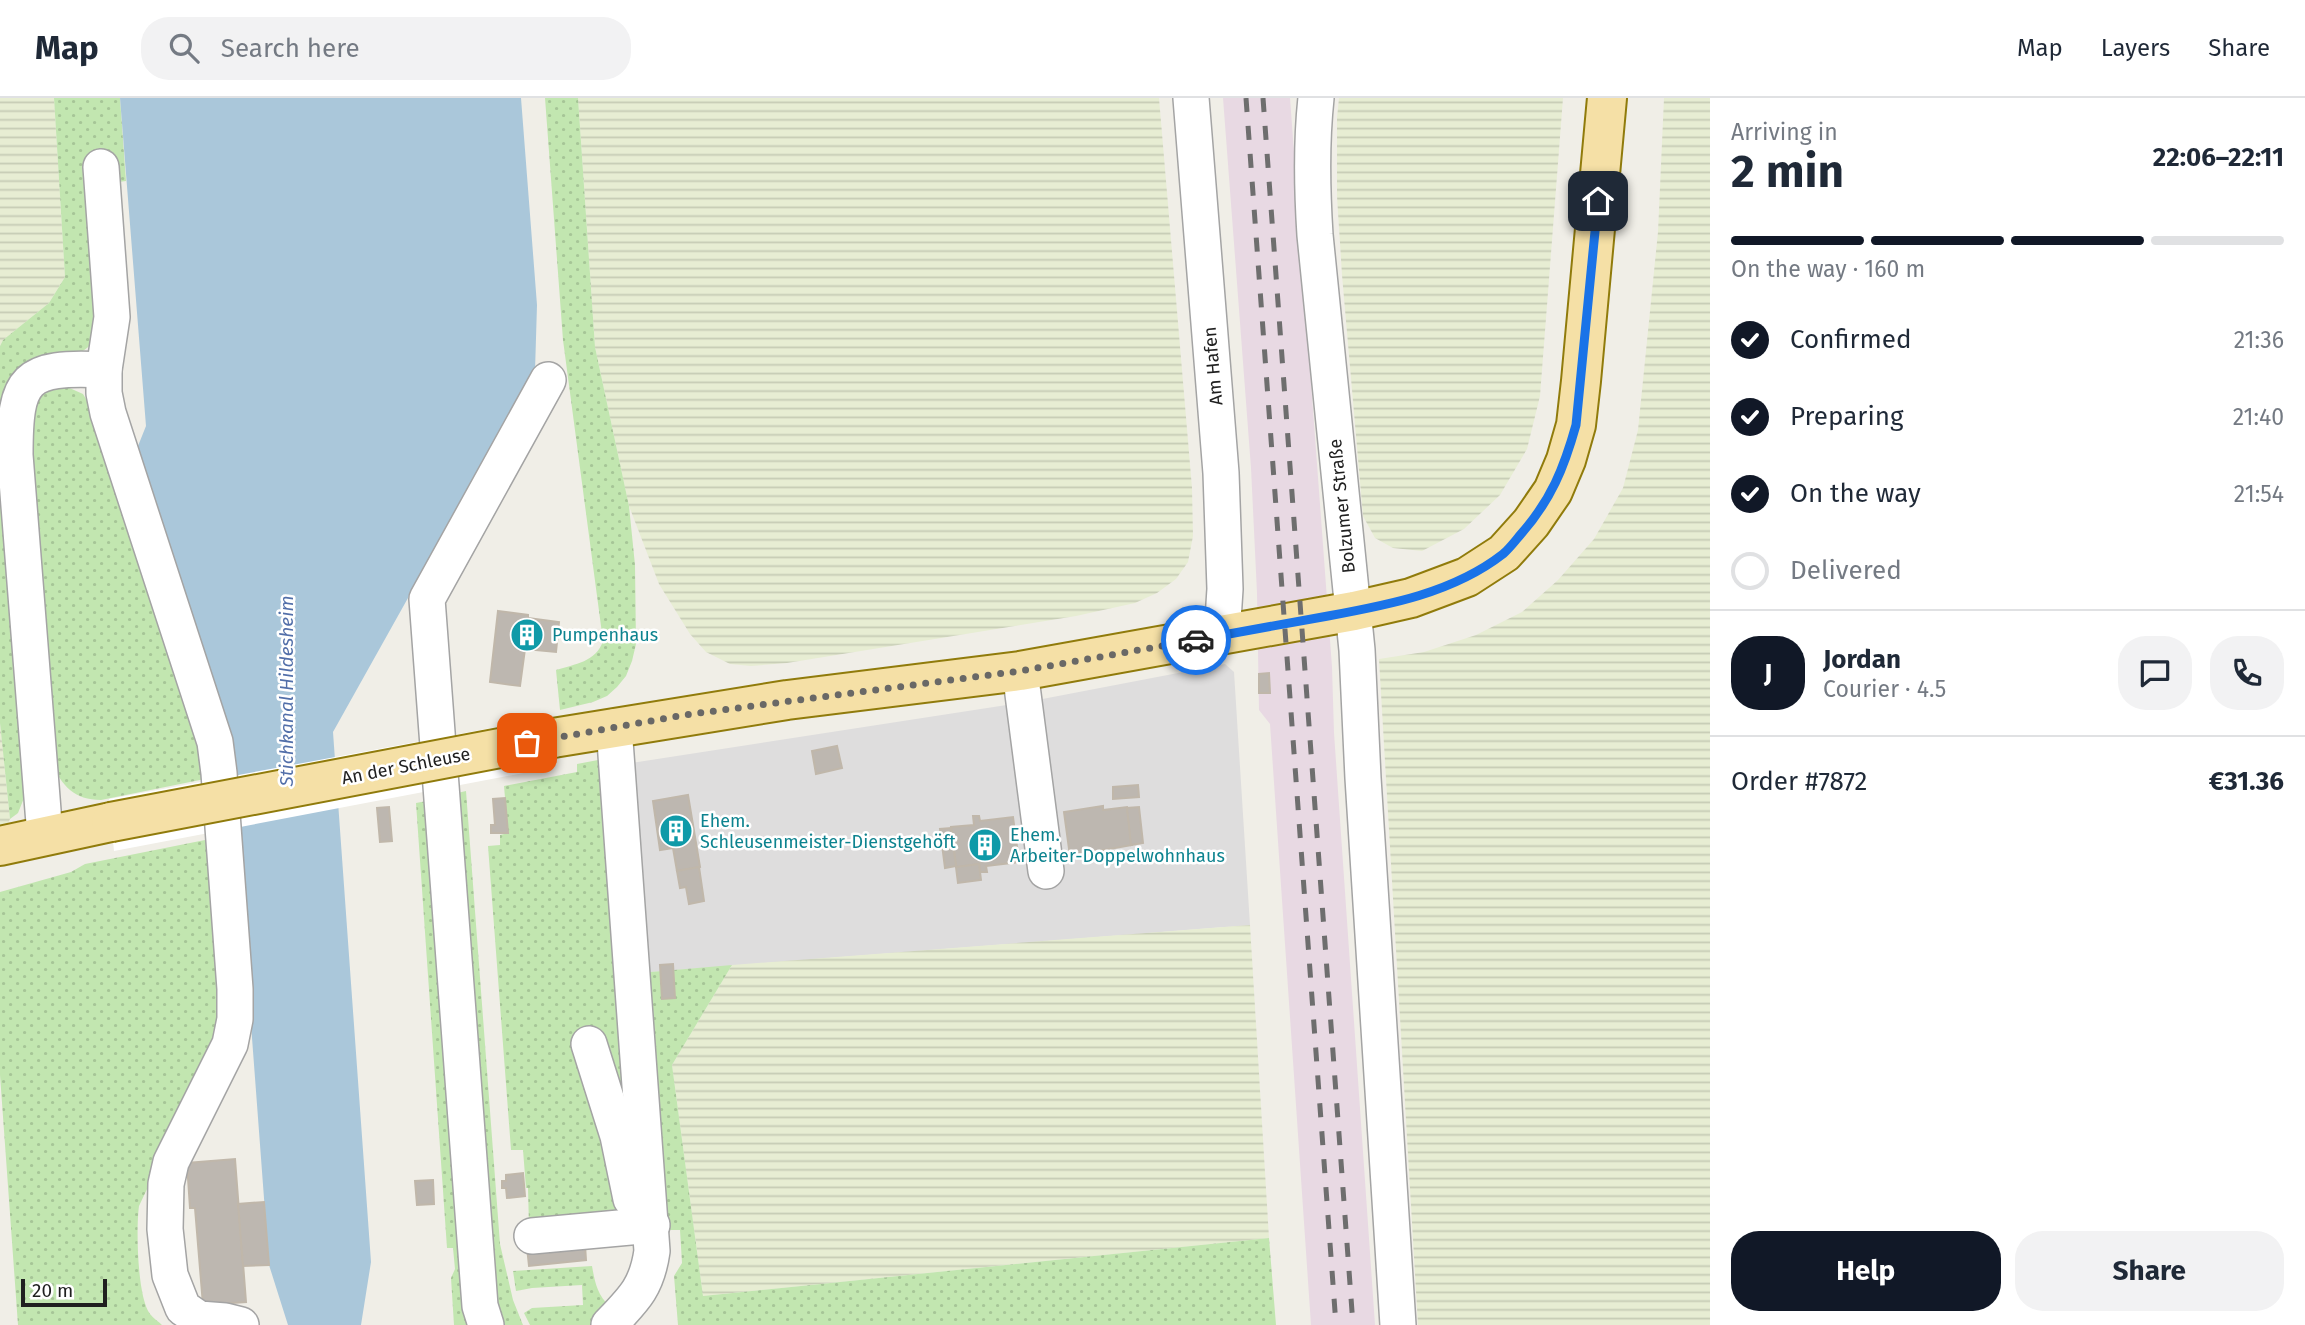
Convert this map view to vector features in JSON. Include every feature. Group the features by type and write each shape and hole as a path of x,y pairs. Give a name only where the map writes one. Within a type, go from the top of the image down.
{"main road":[{"path":"1353,611 1411,598 1467,577 1504,553 1531,523 1553,491 1576,425 1607,98"},
{"name":"An der Schleuse","path":"0,846 111,822 614,727 787,700 1020,671 1353,611"}],"lane":[{"name":"Am Hafen","path":"1191,98 1221,473 1225,589 1222,635"},
{"name":"Bolzumer Straße","path":"1316,98 1311,181 1353,611 1398,1325"},
{"path":"101,167 111,317 104,370 104,393 108,413 215,742 235,989 235,1019 230,1044 172,1162 164,1207 166,1252 170,1275 183,1308 199,1319 241,1325"},
{"path":"45,836 15,456 17,403 23,388 35,377 82,369 104,370"},
{"path":"486,1325 480,1306 427,599 548,380"},
{"path":"1020,671 1046,871"},
{"path":"614,727 643,1226"},
{"path":"589,1044 618,1136 628,1183 652,1251 649,1272 640,1293 610,1325"},
{"path":"532,1236 643,1226"}],"shaded area":[{"path":"1223,98 1290,98 1332,667 1334,733 1375,1325 1311,1325 1270,724 1259,710 1251,468"},
{"path":"1225,664 1234,672 1250,925 639,973 625,764 1032,701"}],"green space":[{"path":"0,98 54,98 65,277 49,303 3,340 0,346"},
{"path":"54,98 120,98 126,181 95,185 103,288 99,327 94,341 81,352 16,378 26,793 18,813 10,819 0,723 0,346 3,340 49,303 65,277"},
{"path":"545,98 578,98 595,347 629,506 635,565 636,644 626,676 607,696 560,710 556,670 590,658 603,641 563,340"},
{"path":"578,98 1159,98 1192,488 1193,536 1188,562 1176,579 1157,593 1135,603 1076,616 787,663 751,666 730,664 706,652 690,634 659,584 629,506 595,347"},
{"path":"1339,98 1563,98 1540,396 1527,449 1500,495 1464,529 1422,551 1393,548 1375,538 1363,516 1337,196"},
{"path":"1664,98 1710,98 1710,1325 1418,1325 1379,659 1424,652 1476,635 1522,612 1558,580 1594,539 1623,488 1638,430 1658,232"},
{"path":"65,386 83,394 89,404 199,724 205,779 101,800 83,797 70,790 51,762 28,426 38,398"},
{"path":"0,723 10,819 0,841"},
{"path":"598,760 603,762 641,1219 529,1227 523,1150 511,1150 488,846 500,845 500,835 508,833 504,786 577,772 577,764"},
{"path":"466,791 500,1244 513,1300 523,1325 505,1325 494,1315 453,794"},
{"path":"432,800 472,1325 454,1325 451,1278 455,1269 453,1248 447,1248 416,803"},
{"path":"210,839 222,1030 139,1206 138,1245 142,1293 150,1314 162,1325 18,1325 0,1075 0,892 71,872 85,864"},
{"path":"1250,925 1269,1238 703,1296 672,1065 732,965"},
{"path":"732,965 672,1065 703,1296 1269,1238 1276,1325 678,1325 674,1276 682,1263 680,1230 668,1230 639,973"},
{"path":"592,1266 597,1288 610,1307 593,1325 530,1325 524,1313 532,1308 583,1305 582,1285 516,1291 513,1271"}],"water":[{"name":"Stichkanal Hildesheim","path":"120,98 521,98 537,305 535,371 333,732 371,1262 361,1325 288,1325 269,1265 230,744 136,451 146,426"}],"pier":[{"path":"551,717 555,767 114,851 109,799"}],"building":[{"name":"Pumpenhaus","path":"498,611 559,622 556,652 525,649 520,686 490,682"},
{"path":"1269,673 1270,693 1259,693 1259,674"},
{"path":"837,746 842,768 816,774 812,751"},
{"path":"1138,785 1139,797 1113,799 1113,787"},
{"name":"Ehem. Schleusenmeister-Dienstgehöft","path":"688,795 700,867 677,871 673,848 660,850 653,801"},
{"path":"505,798 508,833 491,833 491,825 495,825 493,799"},
{"name":"Ehem. Arbeiter-Doppelwohnhaus","path":"1103,806 1103,810 1127,807 1132,845 1070,856 1064,812"},
{"path":"389,807 392,841 380,842 377,808"},
{"path":"1139,807 1143,843 1131,845 1127,808"},
{"name":"Ehem. Arbeiter-Doppelwohnhaus","path":"973,816 979,816 980,821 1013,817 1019,862 986,866 987,872 980,872 979,864 956,867 951,827 974,825"},
{"path":"951,828 956,866 945,868 940,829"},
{"path":"979,864 981,880 958,883 956,867"},
{"path":"699,867 704,901 689,904 686,887 680,888 677,871"},
{"path":"673,964 675,998 662,999 660,965"},
{"path":"235,1159 246,1302 203,1305 195,1208 190,1208 187,1163"},
{"path":"523,1173 525,1196 507,1198 502,1181 506,1181 506,1175"},
{"path":"433,1180 434,1204 417,1205 415,1181"},
{"path":"264,1202 269,1265 243,1266 238,1204"},
{"path":"585,1245 586,1260 529,1266 527,1247"}],"railway":[{"path":"1246,98 1336,1325"},
{"path":"1263,98 1353,1325"}],"way so far":[{"path":"527,743 684,715 1020,671 1196,640"}],"place":[{"name":"Pumpenhaus","path":"527,635"},
{"name":"Ehem. Schleusenmeister-Dienstgehöft","path":"676,831"},
{"name":"Ehem. Arbeiter-Doppelwohnhaus","path":"985,845"}],"route":[{"path":"1196,640 1411,598 1467,577 1504,553 1531,523 1553,491 1576,425 1598,201"}]}
